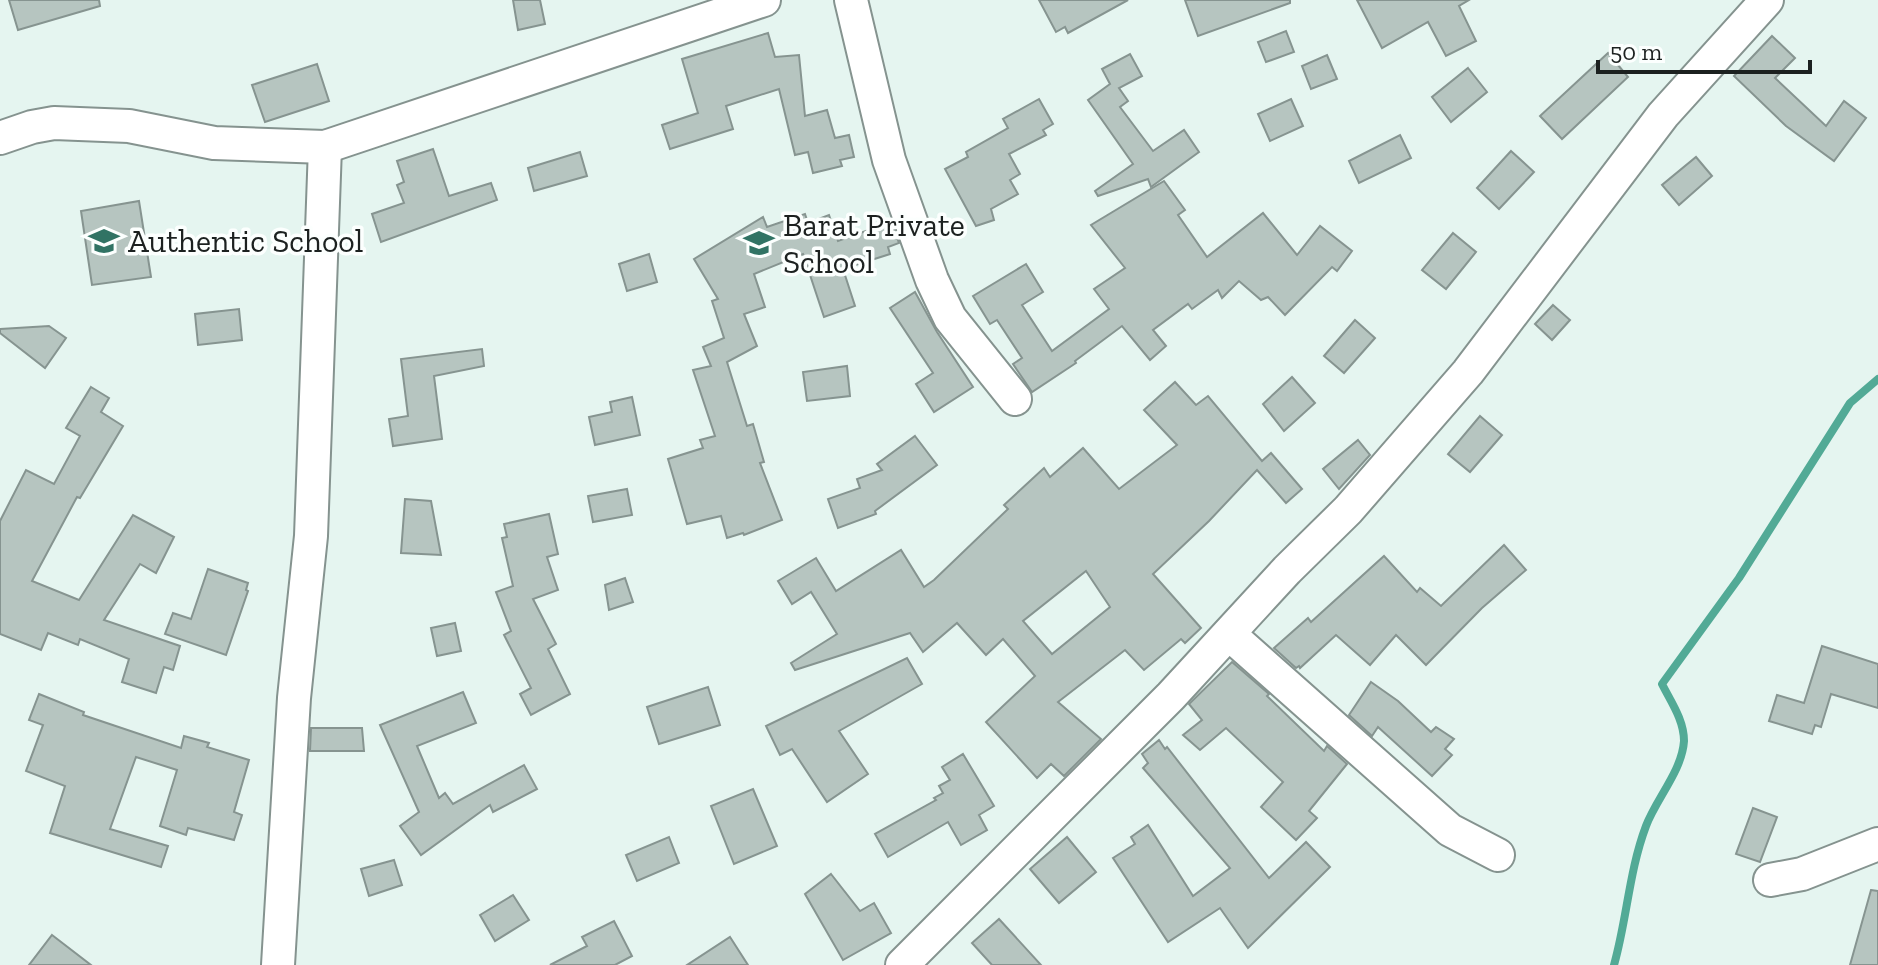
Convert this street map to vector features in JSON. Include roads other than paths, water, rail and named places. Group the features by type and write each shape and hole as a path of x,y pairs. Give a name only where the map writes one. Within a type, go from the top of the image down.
{"street":[{"path":"0,138 54,123 129,126 214,143 325,147 764,0"},
{"path":"851,0 889,160 932,280 950,318 1015,399"},
{"path":"902,965 1171,696 1287,570 1348,510 1468,372 1663,115 1767,0"},
{"path":"278,965 294,698 311,536 325,147"},
{"path":"1229,634 1450,830 1498,855"},
{"path":"1770,880 1802,874 1878,844"}],"waterway":[{"path":"1614,965 1640,843 1650,816 1679,763 1684,741 1682,726 1662,684 1739,578 1850,403 1878,379"}],"place":[{"name":"Authentic School","path":"104,241"},
{"name":"Barat Private School","path":"759,243"}]}
